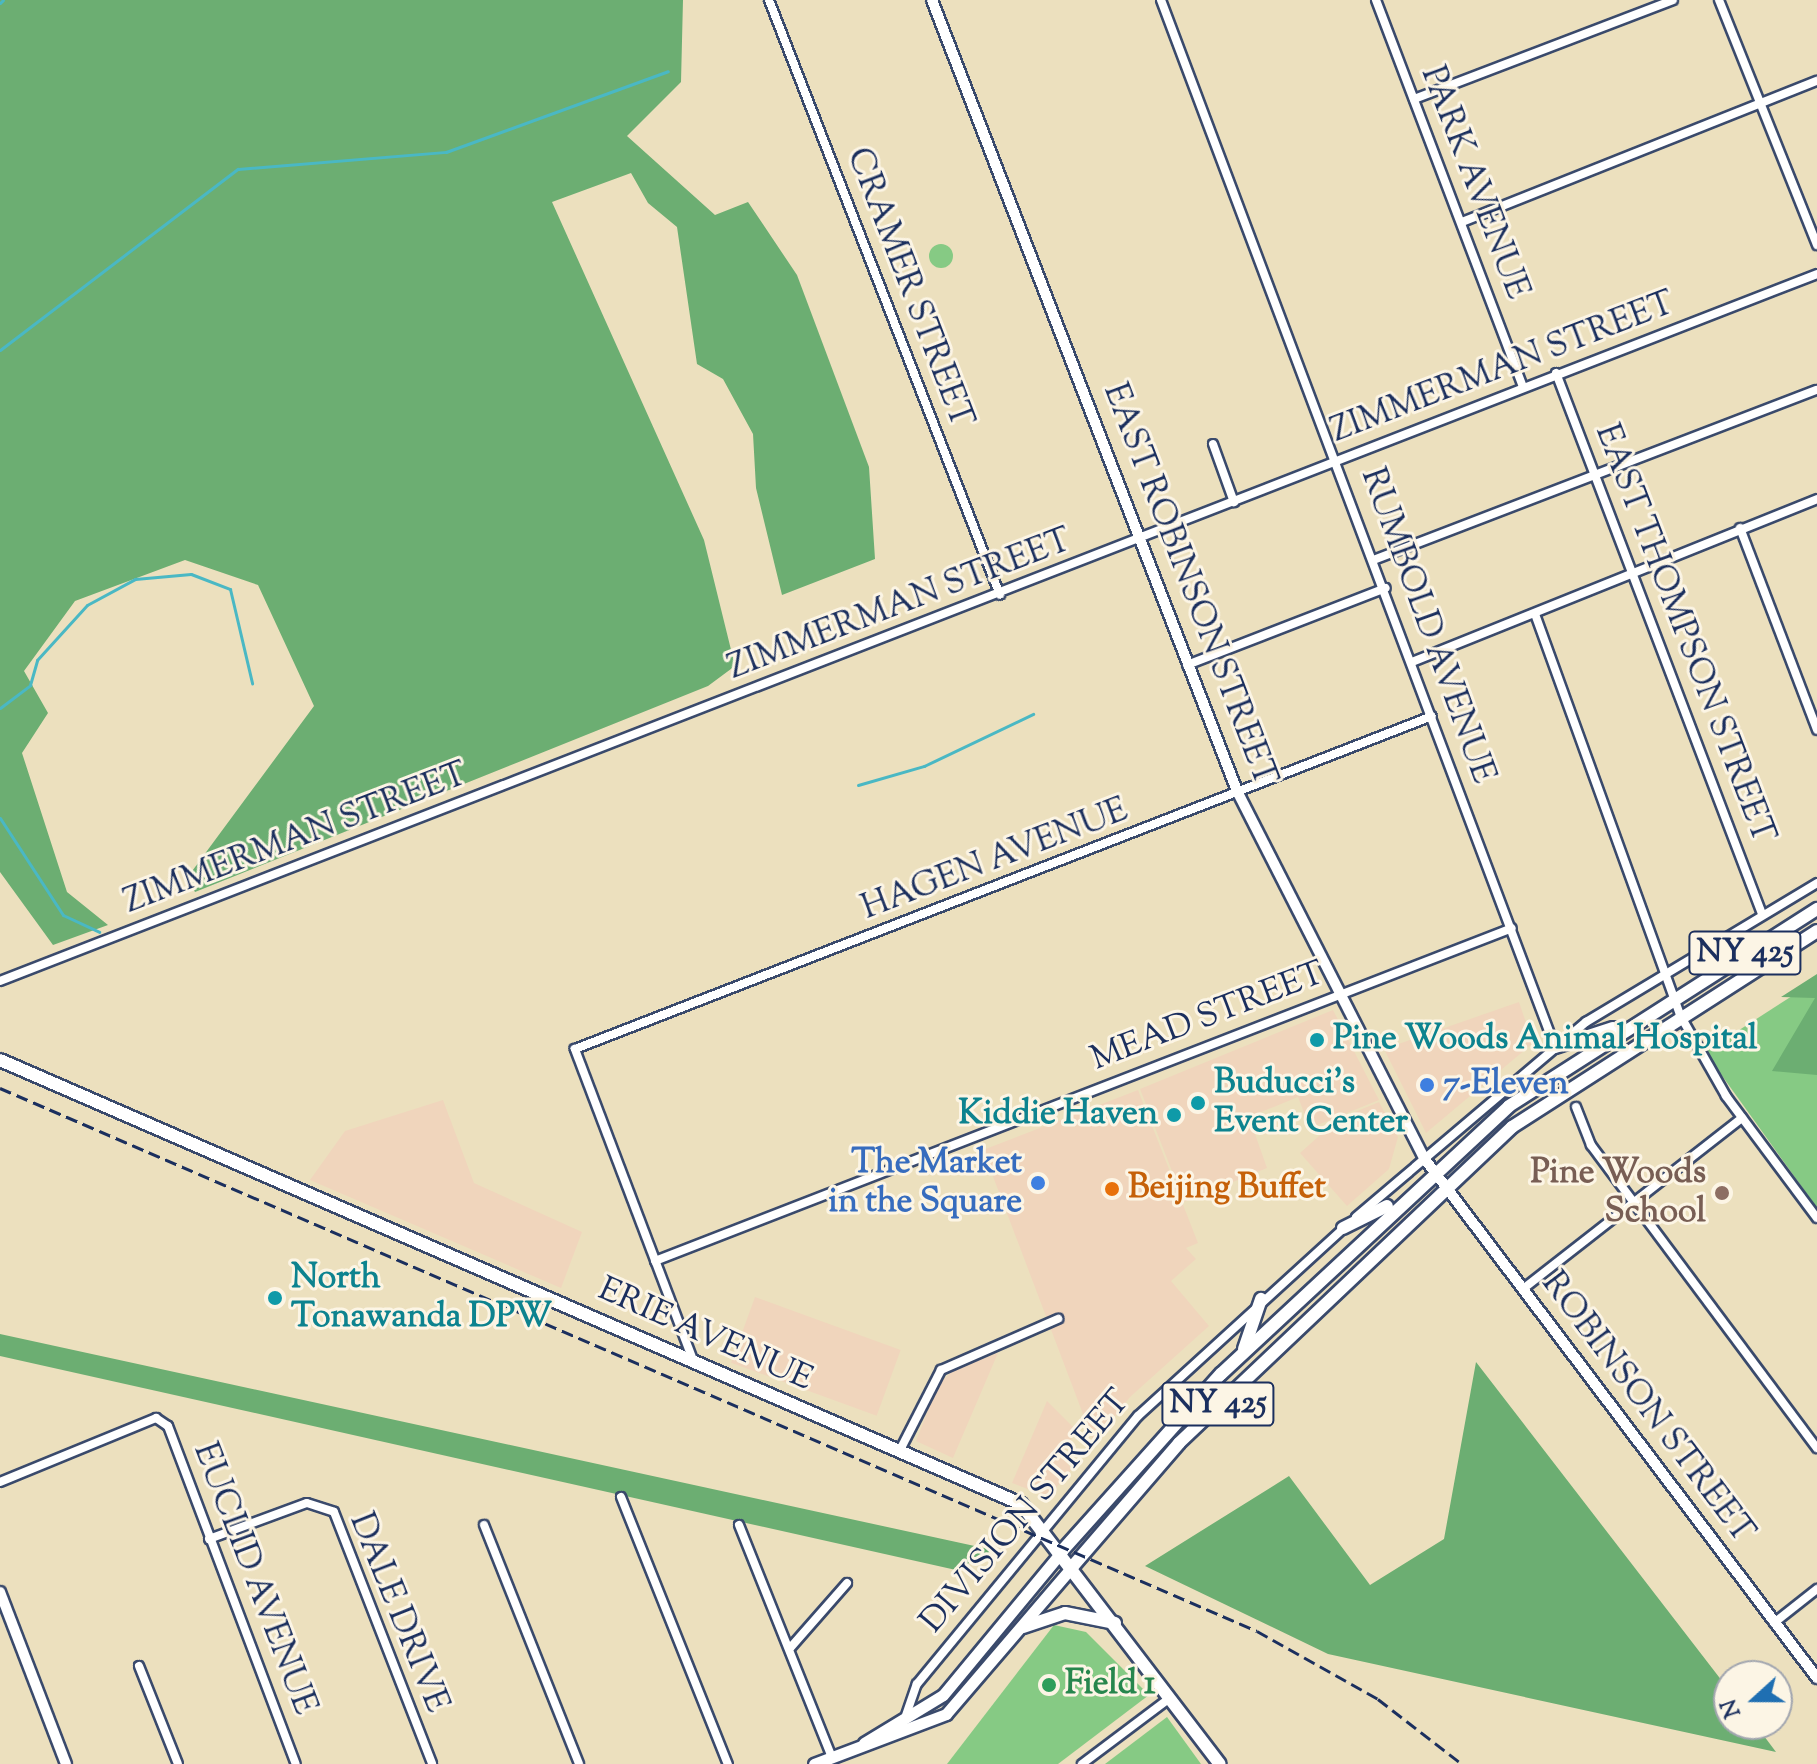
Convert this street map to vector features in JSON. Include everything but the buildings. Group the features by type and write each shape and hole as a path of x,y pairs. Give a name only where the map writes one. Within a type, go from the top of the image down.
{"main road":[{"name":"NY 425","path":"1062,1551 1242,1354 1407,1195 1521,1097 1631,1022 1817,909"},
{"name":"NY 425","path":"1073,1566 1179,1443 1445,1185 1542,1103 1817,931"},
{"path":"1555,1047 1631,1022"},
{"name":"ERIE AVENUE","path":"0,1060 1021,1504 1044,1527 1220,1764"},
{"path":"1343,1228 1407,1195"},
{"path":"1242,1354 1261,1299"},
{"path":"849,1750 904,1722 952,1685 1062,1551"},
{"path":"814,1764 946,1714 1073,1566"},
{"path":"1023,1627 1065,1613 1115,1623"}],"street":[{"name":"CRAMER STREET","path":"769,0 1000,595"},
{"name":"EAST ROBINSON STREET","path":"932,0 1237,791 1424,1158 1434,1171"},
{"name":"RUMBOLD AVENUE","path":"1161,0 1376,559 1555,1047"},
{"name":"PARK AVENUE","path":"1376,0 1522,385"},
{"path":"1414,99 1673,0"},
{"path":"1719,0 1813,221 1817,245"},
{"path":"1462,222 1817,81"},
{"name":"ZIMMERMAN STREET","path":"0,981 1000,595 1522,385 1817,274"},
{"name":"EAST THOMPSON STREET","path":"1556,373 1762,914"},
{"path":"1376,559 1817,390"},
{"path":"1213,444 1234,502"},
{"path":"1412,662 1817,499"},
{"path":"1740,528 1817,730"},
{"path":"1187,665 1386,588"},
{"path":"1535,614 1680,1015 1742,1118 1817,1218"},
{"name":"HAGEN AVENUE","path":"655,1261 575,1049 1432,716"},
{"name":"DIVISION STREET","path":"904,1722 910,1694 1044,1527 1152,1401 1261,1299 1555,1047 1664,974 1817,883"},
{"name":"MEAD STREET","path":"655,1261 1512,928"},
{"path":"1576,1107 1591,1145 1817,1448"},
{"path":"1523,1289 1742,1118"},
{"name":"ROBINSON STREET","path":"1434,1171 1817,1678"},
{"path":"655,1261 693,1360"},
{"path":"900,1450 941,1370 1058,1319"},
{"name":"EUCLID AVENUE","path":"0,1482 156,1418 168,1426 296,1764"},
{"path":"621,1497 728,1764"},
{"name":"DALE DRIVE","path":"209,1539 307,1503 334,1512 432,1764"},
{"path":"484,1525 579,1764"},
{"path":"739,1525 791,1647 832,1757"},
{"path":"791,1647 847,1583"},
{"path":"1774,1623 1817,1589"},
{"path":"0,1592 66,1764"},
{"path":"139,1666 178,1764"},
{"path":"1082,1764 1170,1698"}],"shaded area":[{"path":"1519,1002 1533,1043 1426,1133 1384,1049"},
{"path":"1333,1010 1379,1100 1310,1128 1298,1097 1249,1117 1267,1168 1184,1202 1140,1089"},
{"path":"1138,1090 1198,1243 1186,1248 1196,1259 1171,1281 1209,1326 1130,1397 1094,1443 983,1150"},
{"path":"443,1100 474,1183 582,1232 561,1288 310,1180 345,1131"},
{"path":"1379,1102 1398,1137 1389,1169 1347,1206 1300,1153 1338,1119"},
{"path":"755,1297 901,1350 877,1416 731,1363"},
{"path":"998,1353 953,1458 916,1441 938,1385 956,1368"},
{"path":"1047,1401 1076,1430 1062,1457 1072,1469 1048,1497 1012,1483"}],"green space":[{"path":"0,0 683,0 681,82 627,136 715,215 748,202 797,275 869,467 875,559 782,595 756,488 753,434 723,379 697,364 677,227 648,203 631,173 552,202 704,540 735,666 708,686 195,892 187,878 314,706 258,585 185,560 75,601 24,671 48,713 22,753 67,892 108,925 53,945 0,872"},
{"path":"941,244 950,247 953,256 950,265 941,268 932,265 929,256 932,247"},
{"path":"1817,974 1817,1075 1772,1071 1815,998 1781,997"},
{"path":"1817,980 1817,1208 1705,1052"},
{"path":"0,1334 993,1550 956,1570 0,1356"},
{"path":"1476,1362 1713,1669 1713,1738 1328,1654 1145,1566 1289,1476 1370,1585 1444,1539"},
{"path":"1054,1625 1086,1632 1149,1695 1058,1764 947,1764"},
{"path":"1167,1717 1201,1764 1105,1764"},
{"path":"1721,1740 1767,1740 1776,1752"}],"waterway":[{"path":"0,3 3,0"},
{"path":"0,350 238,169 446,152 668,71"},
{"path":"0,708 30,685 37,660 87,605 135,579 191,574 230,589 252,683"},
{"path":"858,785 924,766 1033,714"},
{"path":"0,818 63,915 99,932"}],"railway":[{"path":"0,1088 1257,1631 1378,1699 1462,1764"}],"place":[{"name":"Pine Woods Animal Hospital","path":"1317,1040"},
{"name":"7-Eleven","path":"1427,1085"},
{"name":"Buducci's Event Center","path":"1198,1103"},
{"name":"Kiddie Haven","path":"1174,1115"},
{"name":"The Market in the Square","path":"1038,1183"},
{"name":"Beijing Buffet","path":"1112,1189"},
{"name":"Pine Woods School","path":"1722,1193"},
{"name":"North Tonawanda DPW","path":"275,1298"},
{"name":"Field 1","path":"1049,1685"}]}
